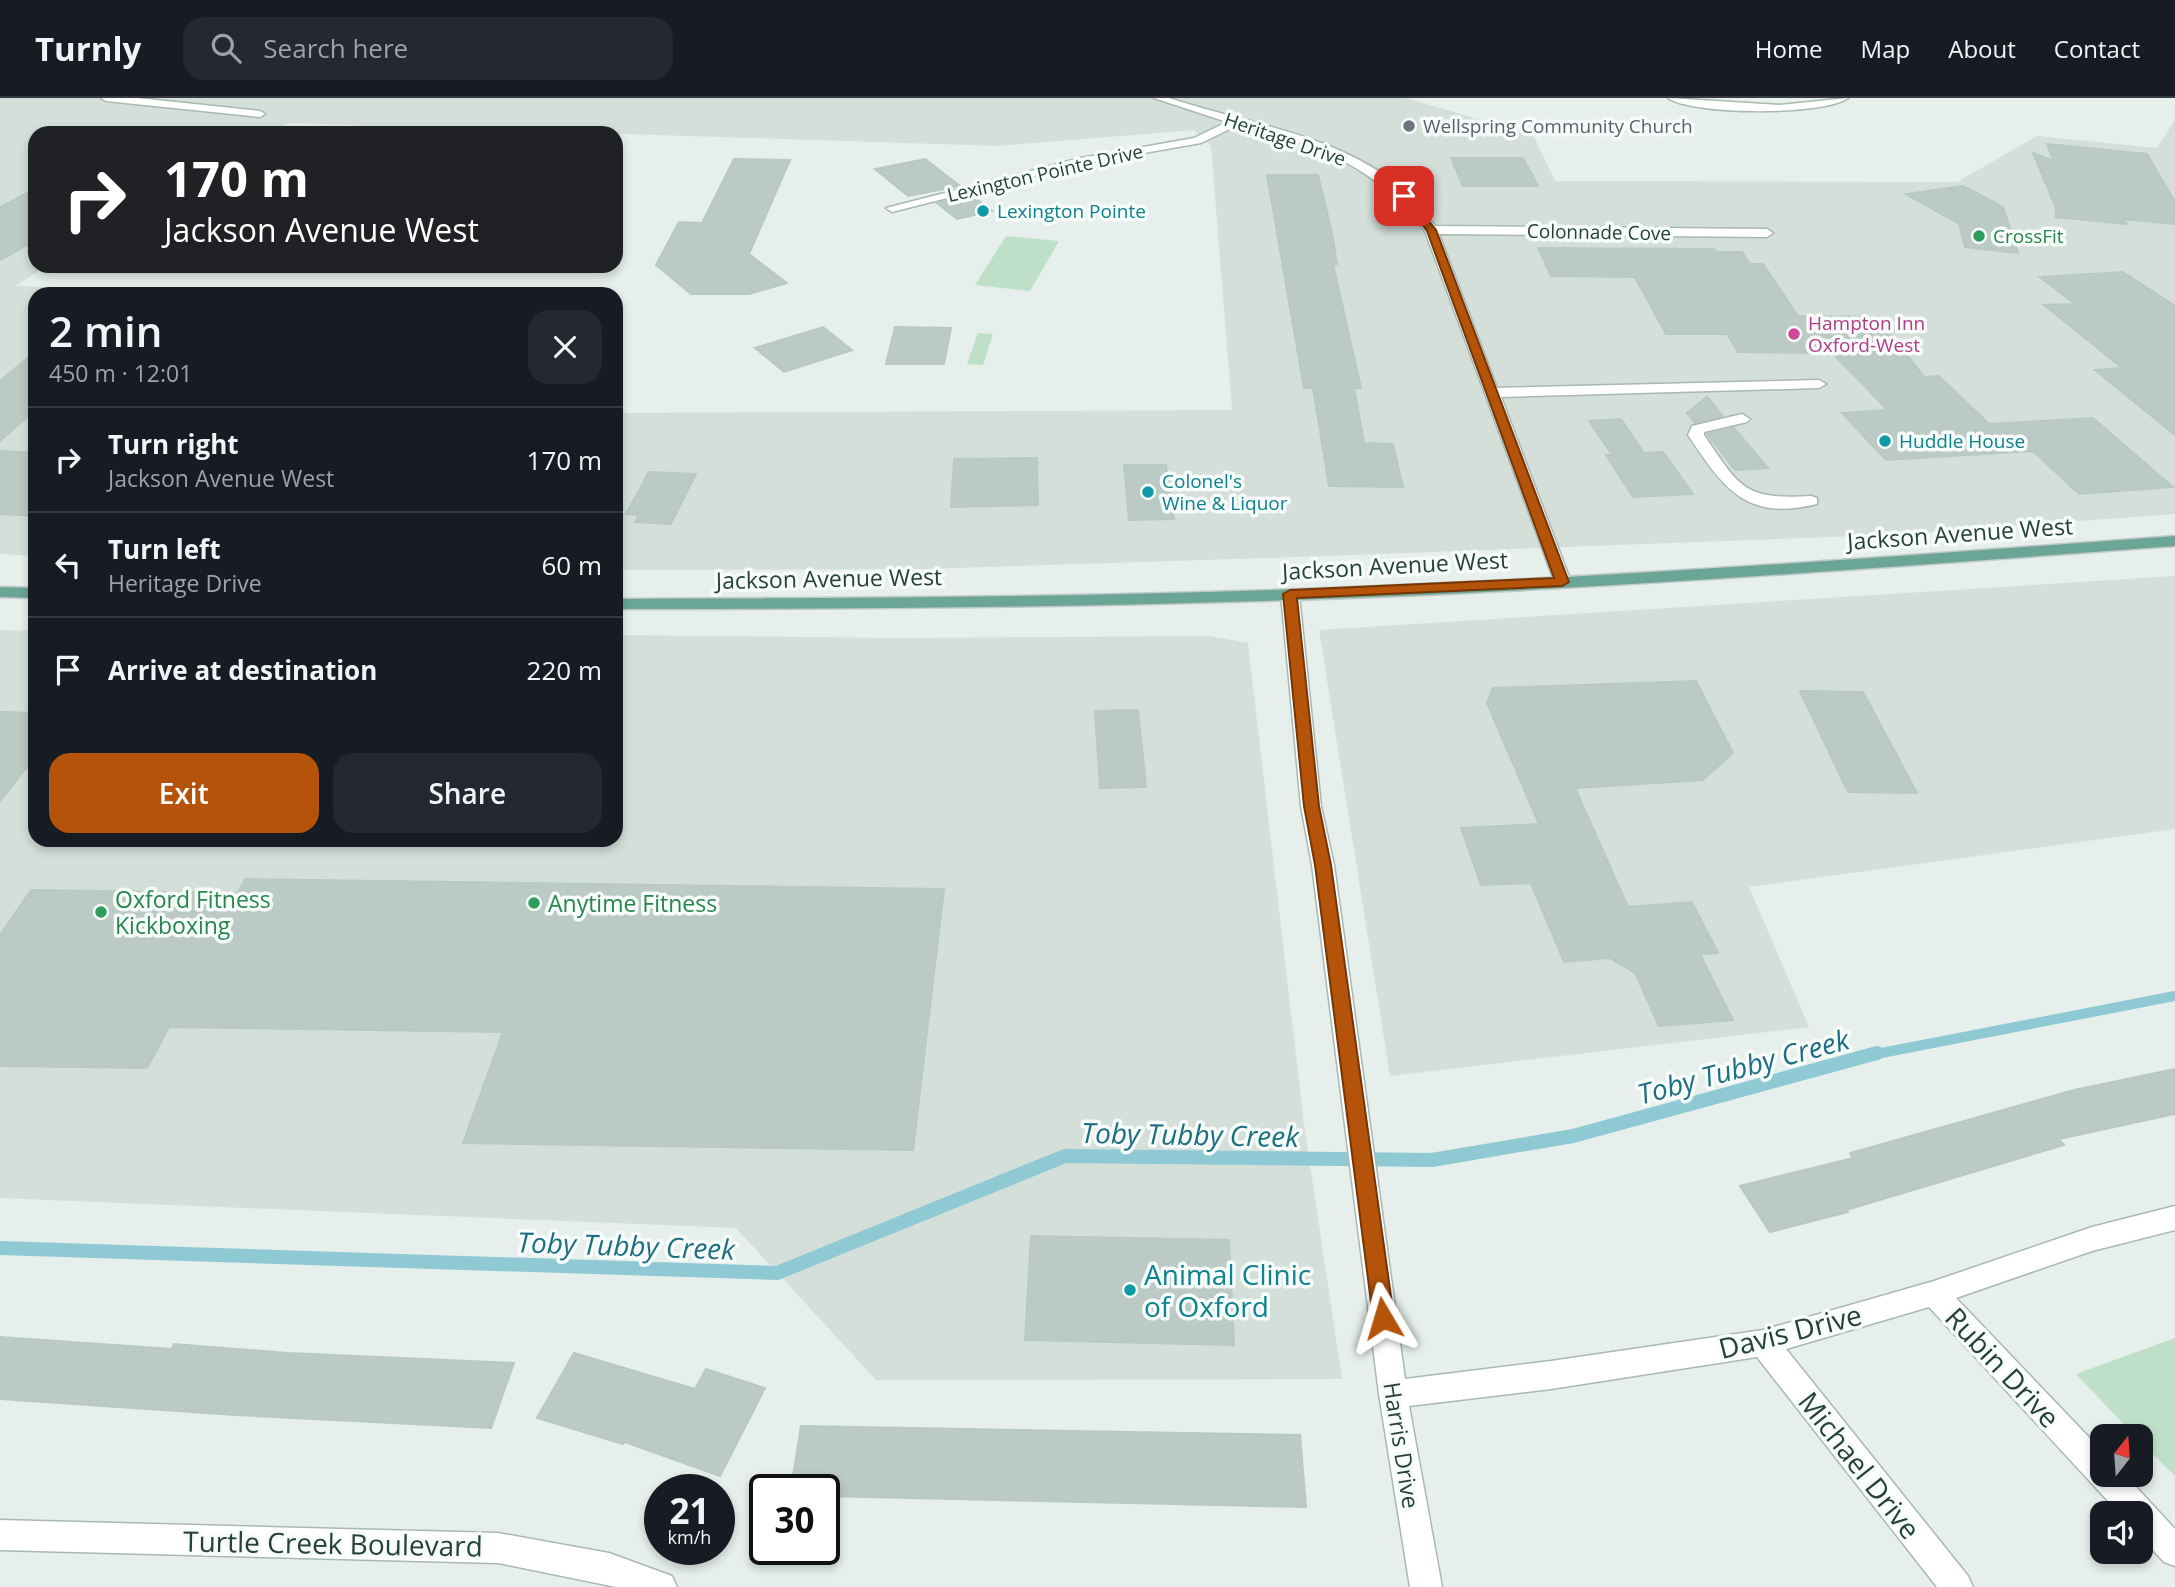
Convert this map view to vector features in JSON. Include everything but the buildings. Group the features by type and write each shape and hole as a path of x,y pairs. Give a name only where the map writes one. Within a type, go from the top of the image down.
{"main road":[{"name":"Jackson Avenue West","path":"623,604 877,603 1290,594 1824,568 2175,541"},
{"path":"0,592 28,593"}],"street":[{"path":"106,98 260,114"},
{"name":"Heritage Drive","path":"1159,98 1325,149 1366,168 1404,196 1431,230 1562,582"},
{"path":"1673,98 1758,107 1799,107 1843,98"},
{"name":"Lexington Pointe Drive","path":"892,208 1081,161 1197,141 1236,122"},
{"name":"Colonnade Cove","path":"1431,230 1767,233"},
{"path":"1490,393 1819,384"},
{"path":"1742,419 1707,425 1697,429 1696,435 1734,490 1760,503 1811,501"},
{"name":"Harris Drive","path":"1290,594 1311,806 1323,865 1393,1394 1426,1587"},
{"name":"Davis Drive","path":"1393,1394 1550,1375 1763,1343 1934,1293 2092,1239 2175,1218"},
{"name":"Rubin Drive","path":"1934,1293 2090,1460"},
{"name":"Michael Drive","path":"1763,1343 1957,1587"},
{"name":"Rubin Drive","path":"2116,1488 2175,1551"},
{"name":"Turtle Creek Boulevard","path":"0,1535 498,1548 609,1569 660,1587"}],"shaded area":[{"path":"0,98 1406,98 1533,135 1555,181 1957,182 2037,136 2157,148 2175,120 2175,514 1888,535 1267,558 925,569 623,570 623,413 1232,410 1211,146 1194,130 998,146 623,134 623,126 381,126 288,123 283,126 28,126 28,273 36,273 15,286 40,287 28,287 28,556 0,554"},
{"path":"2175,576 2175,829 1749,887 1809,1027 1390,1076 1319,630"},
{"path":"0,630 28,631 28,847 623,847 623,635 896,638 1210,636 1248,643 1304,1124 1342,1379 876,1380 736,1228 0,1198"}],"green space":[{"path":"1006,236 1059,241 1030,291 975,285"},
{"path":"978,333 993,334 983,365 967,364"},
{"path":"2175,1338 2175,1476 2153,1454 2153,1424 2124,1424 2076,1374"}],"waterway":[{"name":"Toby Tubby Creek","path":"1871,1055 2175,996"},
{"name":"Toby Tubby Creek","path":"0,1248 777,1273 1065,1156 1432,1160 1573,1136 1877,1053"}],"place":[{"name":"Wellspring Community Church","path":"1409,126"},
{"name":"Lexington Pointe","path":"983,211"},
{"name":"CrossFit","path":"1979,236"},
{"name":"Hampton Inn Oxford-West","path":"1794,334"},
{"name":"Huddle House","path":"1885,441"},
{"name":"Colonel's Wine & Liquor","path":"1148,492"},
{"name":"Anytime Fitness","path":"534,903"},
{"name":"Oxford Fitness Kickboxing","path":"101,912"},
{"name":"Animal Clinic of Oxford","path":"1130,1290"}],"route":[{"path":"1383,1318 1323,865 1311,806 1290,594 1562,582 1480,368 1431,230 1404,196"}]}
